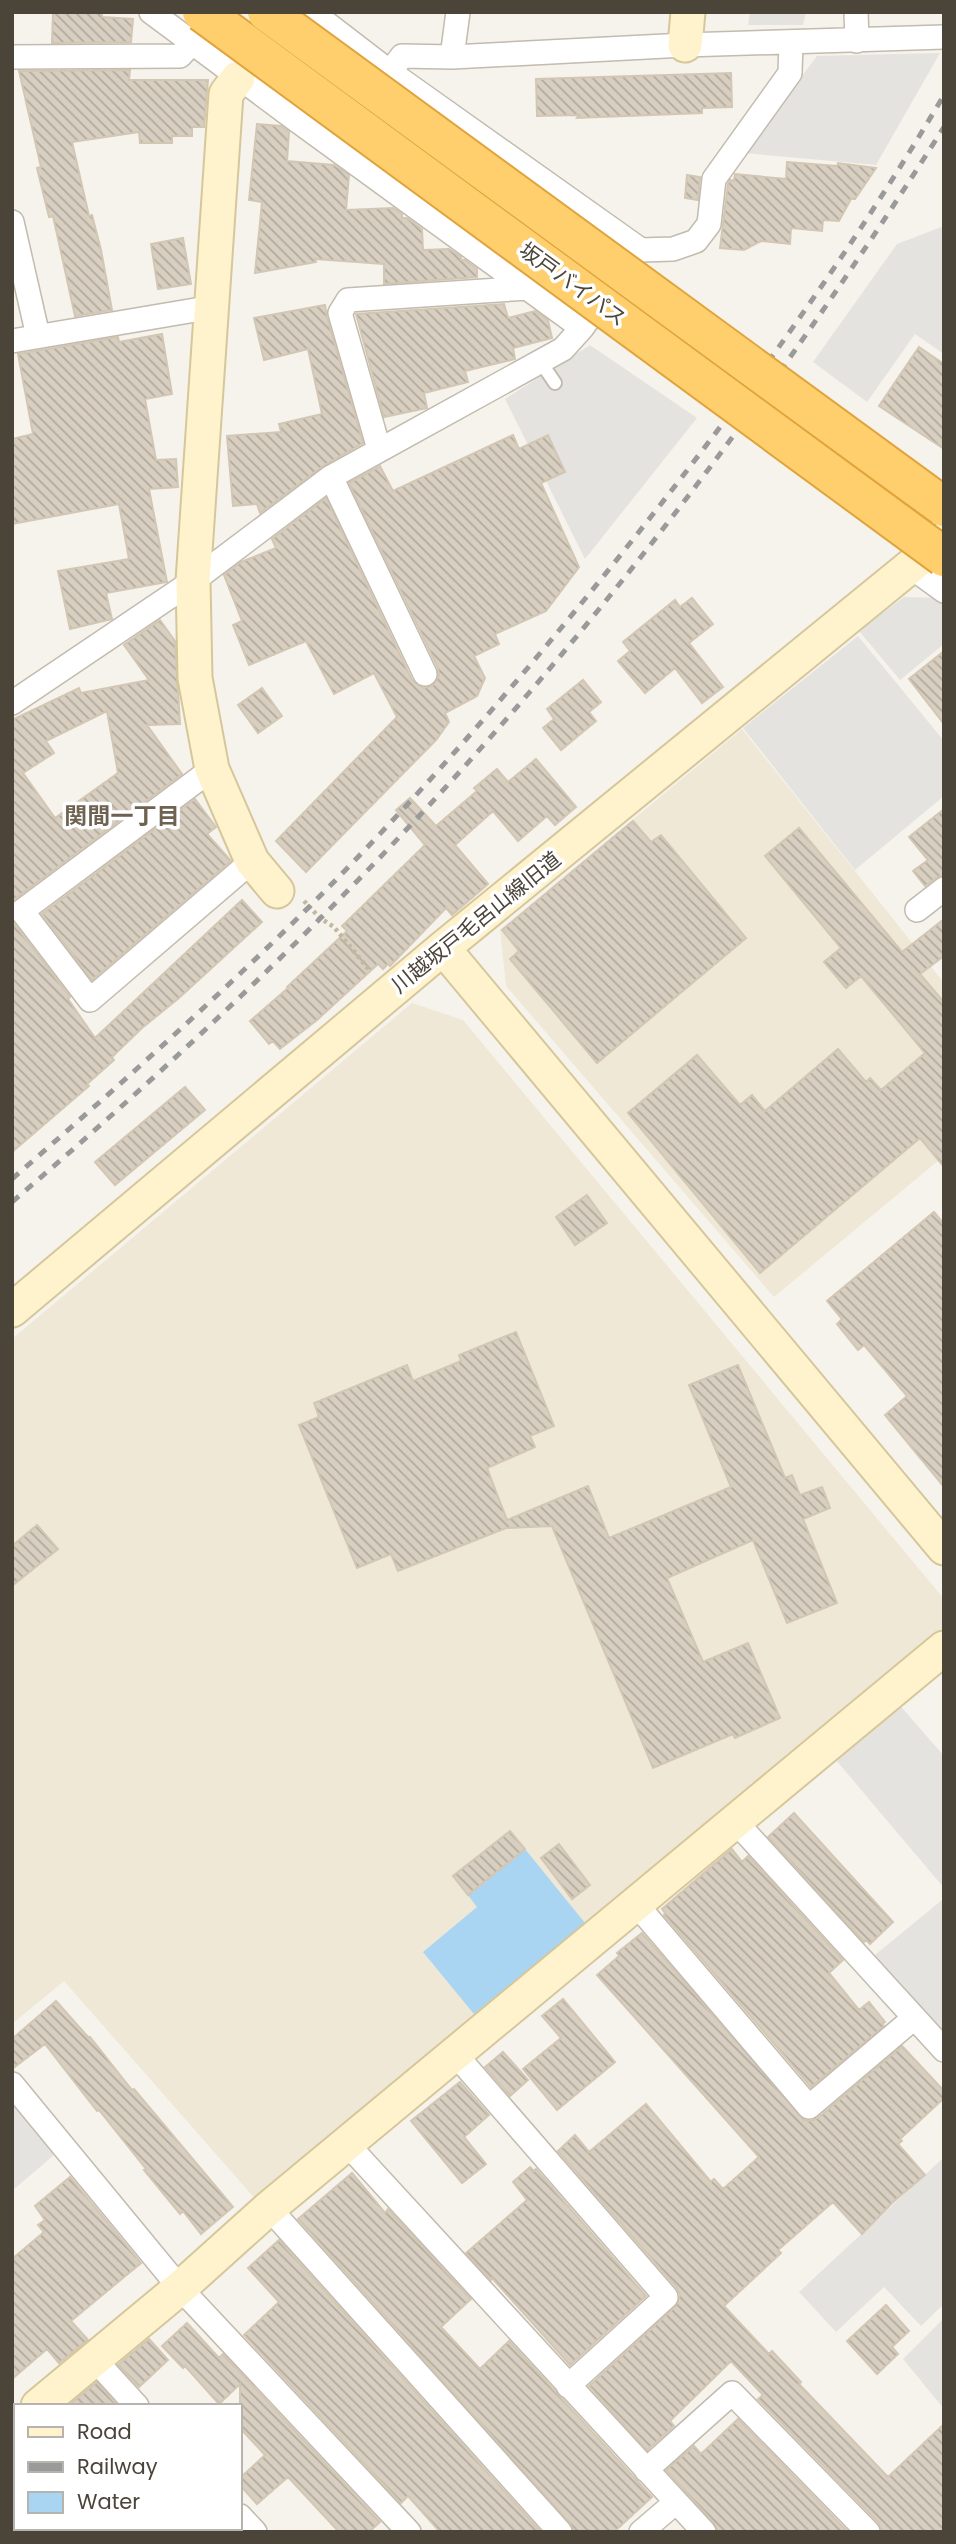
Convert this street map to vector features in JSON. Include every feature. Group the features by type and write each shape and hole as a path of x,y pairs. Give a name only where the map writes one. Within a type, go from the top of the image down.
{"highway":[{"name":"坂戸バイパス","path":"267,12 944,507"},
{"name":"坂戸バイパス","path":"197,28 927,562"}],"street":[{"path":"151,12 197,28 238,78 582,328"},
{"path":"312,12 390,72 641,250 673,249 696,241 709,224 714,179 790,73 790,41"},
{"path":"452,57 458,12"},
{"path":"685,45 688,12"},
{"path":"856,12 857,40"},
{"path":"12,57 180,56 197,28"},
{"path":"390,72 402,56 452,57 685,45 944,37"},
{"path":"299,122 359,49"},
{"path":"238,78 226,94 193,581 195,678 212,769 252,861 277,891"},
{"path":"12,222 38,336"},
{"path":"12,703 193,581 331,477 563,349 641,250"},
{"path":"379,449 340,313 348,300 528,288"},
{"path":"12,341 213,307"},
{"path":"331,477 425,674"},
{"name":"川越坂戸毛呂山線旧道","path":"12,1310 443,948 927,562 944,539"},
{"path":"927,562 944,591"},
{"path":"212,769 22,911 90,1000 252,861"},
{"path":"917,910 944,889"},
{"path":"443,948 944,1548"},
{"path":"40,2404 270,2208 944,1648"},
{"path":"735,1821 944,2050"},
{"path":"636,1904 809,2106 914,2018"},
{"path":"456,2055 666,2297 568,2386"},
{"path":"12,2084 180,2287 409,2532"},
{"path":"347,2144 704,2532"},
{"path":"270,2208 560,2532"},
{"path":"95,2360 136,2404"},
{"path":"646,2470 732,2393 868,2532"},
{"path":"641,2532 676,2502"},
{"path":"242,2518 254,2532"}],"lane":[{"path":"540,361 555,383"}],"path":[{"path":"334,927 371,972"}],"shaded area":[{"path":"750,12 806,12 803,25 748,25"},
{"path":"940,53 876,165 744,153 817,56"},
{"path":"944,226 944,354 915,334 867,402 813,362 897,244"},
{"path":"590,345 697,418 585,559 505,399"},
{"path":"904,597 944,598 944,644 900,680 859,631"},
{"path":"858,636 944,741 944,796 855,870 743,728"},
{"path":"742,729 944,983 944,1156 774,1297 506,986 500,930"},
{"path":"412,1003 463,1020 944,1599 944,1627 257,2201 64,1981 12,2024 12,1339"},
{"path":"897,1702 944,1756 944,1888 835,1759"},
{"path":"942,1900 944,1902 944,2040 870,1959"},
{"path":"12,2092 61,2149 12,2191"},
{"path":"944,2157 944,2304 921,2326 884,2287 836,2332 799,2292"},
{"path":"944,2318 944,2409 903,2359"}],"water":[{"path":"525,1849 585,1923 474,2014 423,1952 477,1907 468,1895"}],"building":[{"path":"53,12 102,12 102,17 133,19 131,42 52,43"},
{"path":"130,70 129,80 208,80 204,127 192,127 192,136 172,136 172,143 140,143 139,132 72,142 89,216 92,215 101,250 112,310 75,316 53,216 49,217 37,168 41,167 19,71"},
{"path":"731,73 732,107 702,108 702,113 577,118 579,115 537,116 536,79"},
{"path":"257,124 281,126 289,132 287,161 334,165 349,175 346,210 393,208 402,214 402,218 407,218 422,229 423,250 449,249 477,269 477,277 384,284 384,264 315,259 316,262 255,273 262,202 249,200"},
{"path":"787,162 837,166 838,163 876,168 855,199 851,199 839,221 823,220 822,231 791,228 790,244 761,241 744,250 720,248 730,180 734,181 735,174 786,179"},
{"path":"687,175 700,177 698,200 685,198"},
{"path":"183,238 191,284 158,289 151,244"},
{"path":"504,304 508,318 535,311 548,320 552,338 513,348 515,359 465,371 468,382 424,393 427,408 384,417 356,314"},
{"path":"325,305 363,443 323,466 260,513 257,504 233,506 227,436 281,432 279,424 322,414 308,349 264,360 254,318"},
{"path":"162,334 172,394 145,399 156,460 176,459 178,487 149,489 167,582 106,593 112,619 70,629 58,571 129,559 119,504 12,524 12,439 33,434 18,354 118,337 119,342"},
{"path":"919,347 944,364 944,449 879,406"},
{"path":"513,435 519,449 548,435 565,472 541,483 579,567 546,611 495,634 499,644 474,656 485,678 477,696 445,713 449,722 436,740 306,872 276,841 397,717 374,673 334,694 306,641 249,665 233,625 242,621 224,575 241,562 276,548 272,539 326,498 412,680 423,688 432,686 439,676 438,668 349,483 380,466 393,491"},
{"path":"692,598 713,624 689,643 723,687 702,703 675,668 645,693 618,661 630,651 623,642 675,600 680,607"},
{"path":"160,620 175,641 180,724 147,725 182,774 12,901 12,720 79,688 81,693 149,680 124,645","holes":["107,711 118,773 55,818 23,773 54,753 46,741"]},
{"path":"944,651 944,724 909,679"},
{"path":"583,680 601,702 589,712 596,721 561,750 543,728 554,719 547,709"},
{"path":"262,688 282,716 258,733 238,705"},
{"path":"536,759 576,807 555,825 547,816 518,841 493,811 455,845 488,884 452,915 446,908 390,966 388,964 383,969 378,964 317,1020 280,1049 273,1041 269,1044 250,1021 347,931 342,926 425,845 396,810 410,798 436,826 477,791 474,788 497,769 508,782"},
{"path":"195,799 216,827 207,834 231,861 92,980 42,914"},
{"path":"944,809 944,875 925,886 913,871 928,860 909,837"},
{"path":"633,821 651,842 661,835 746,938 597,1063 510,959 519,951 502,930"},
{"path":"799,828 902,952 944,919 944,956 920,974 944,1002 944,1167 920,1138 760,1273 628,1113 697,1055 740,1105 752,1095 765,1111 838,1049 866,1082 870,1078 881,1090 925,1053 861,976 846,988 824,962 841,948 765,856"},
{"path":"242,900 262,922 142,1028 112,1057 114,1060 87,1084 89,1086 12,1152 12,921 70,997 68,999 95,1038"},
{"path":"185,1087 205,1110 115,1185 95,1162"},
{"path":"587,1195 607,1223 575,1245 556,1217"},
{"path":"934,1212 944,1224 944,1487 885,1415 907,1396 864,1345 858,1350 837,1324 842,1319 827,1301"},
{"path":"516,1332 554,1426 530,1436 535,1447 487,1468 507,1520 588,1486 609,1538 731,1487 689,1385 738,1365 785,1478 792,1475 800,1495 822,1487 830,1508 803,1519 837,1603 787,1623 753,1540 667,1578 703,1662 748,1643 780,1718 735,1738 733,1734 653,1768 552,1526 506,1528 398,1571 391,1554 357,1568 299,1425 319,1417 314,1403 407,1365 413,1381 461,1361 459,1355"},
{"path":"37,1525 58,1549 12,1586 12,1546"},
{"path":"794,1813 893,1922 870,1944 866,1940 864,1942 768,1837"},
{"path":"510,1831 525,1849 468,1895 453,1876"},
{"path":"559,1844 590,1885 572,1899 541,1858"},
{"path":"732,1849 742,1862 748,1856 843,1960 829,1973 859,2010 869,2002 885,2022 882,2024 884,2026 811,2087 664,1915 662,1909"},
{"path":"642,1933 804,2120 818,2118 902,2046 944,2091 944,2098 900,2139 902,2141 898,2144 925,2175 893,2202 862,2234 833,2202 778,2250 781,2253 724,2306 769,2354 772,2351 801,2382 799,2384 888,2477 944,2424 944,2532 882,2532 878,2522 758,2399 763,2395 731,2361 670,2421 674,2426 647,2450 589,2386 675,2307 680,2295 677,2288 558,2151 575,2135 589,2152 646,2104 711,2182 714,2179 723,2189 759,2157 597,1975 619,1956 617,1953"},
{"path":"563,1999 615,2062 557,2110 523,2069 561,2038 542,2016"},
{"path":"56,2001 90,2037 233,2207 201,2234 183,2211 180,2214 45,2044 12,2069 12,2039"},
{"path":"503,2052 528,2080 510,2096 485,2067"},
{"path":"460,2082 489,2115 464,2137 486,2164 462,2183 411,2121"},
{"path":"530,2167 534,2171 536,2169 646,2296 570,2365 466,2253 527,2200 513,2182"},
{"path":"352,2173 385,2213 388,2209 471,2299 441,2327 480,2369 509,2341 652,2497 614,2532 574,2532 570,2523 298,2219"},
{"path":"70,2177 141,2263 71,2321 88,2340 59,2363 47,2349 12,2379 12,2259 44,2232 38,2225 45,2220 35,2206"},
{"path":"279,2240 541,2532 440,2532 408,2496 401,2503 244,2335 279,2302 248,2268"},
{"path":"886,2305 909,2331 892,2347 898,2354 877,2374 847,2341"},
{"path":"187,2323 219,2358 223,2354 380,2522 369,2532 339,2532 288,2477 257,2504 242,2487 242,2476 265,2455 242,2430 240,2384 219,2404 185,2366 183,2368 162,2346"},
{"path":"149,2339 168,2360 139,2387 118,2365"},
{"path":"97,2382 116,2404 71,2404"},
{"path":"738,2419 848,2532 718,2532 714,2523 666,2470 694,2446 701,2454"}],"railway":[{"path":"12,1179 163,1045 310,906 418,793 522,675 684,475 776,352 863,225 944,95"},
{"path":"12,1202 81,1143 280,958 407,829 528,694 585,627 694,489 847,275 944,127"}],"district":[{"name":"関間一丁目","path":"122,816"}]}
